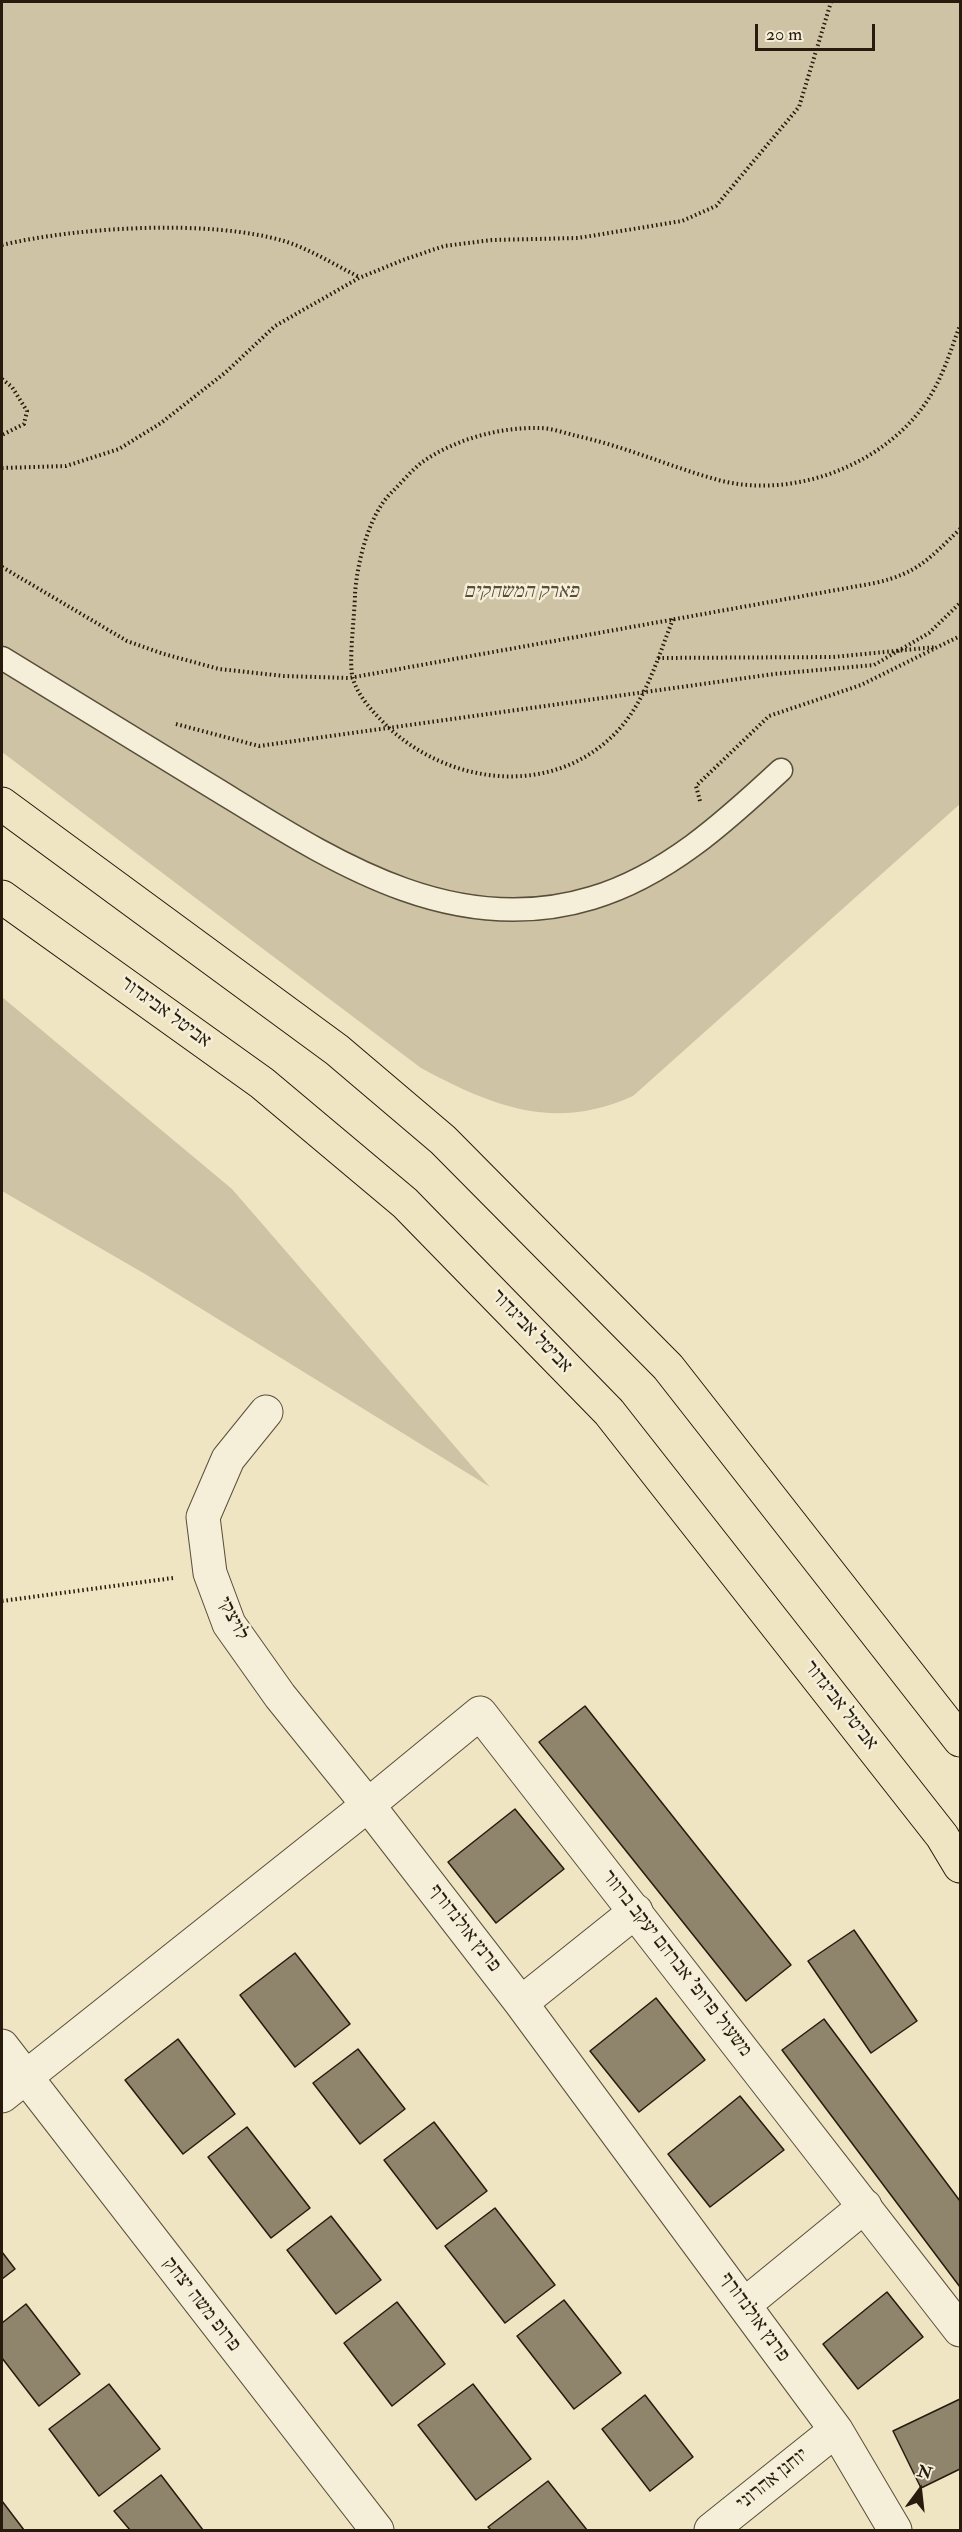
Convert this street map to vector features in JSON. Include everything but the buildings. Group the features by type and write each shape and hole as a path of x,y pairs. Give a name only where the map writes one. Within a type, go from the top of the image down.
{"main road":[{"path":"2,804 337,1050 443,1140 668,1367 960,1740"},
{"name":"אביטל אביגדור","path":"2,897 262,1083 405,1203 609,1412 942,1836 960,1866"}],"street":[{"name":"לויצקי","path":"266,1412 228,1459 203,1517 210,1573 230,1624 280,1696 368,1805"},
{"name":"משעול פרופ' אברהם יעקב ברוור","path":"368,1805 480,1713 960,2330"},
{"name":"פרנץ אולנדורף","path":"368,1805 520,2003 836,2430 895,2530"},
{"path":"13,2087 368,1805"},
{"path":"520,2003 636,1911"},
{"name":"פרופ משה יצחק","path":"2,2046 13,2087 377,2530"},
{"path":"744,2305 865,2206"},
{"name":"יוחנן אהרוני","path":"711,2530 836,2430"}],"lane":[{"path":"2,658 336,861 396,888 450,903 501,910 548,908 592,898 633,882 672,860 709,833 781,770"}],"path":[{"path":"2,468 66,466 119,449 161,423 226,372 275,326 359,278 444,246 492,240 578,238 682,221 716,206 799,107 831,2"},
{"path":"2,245 113,230 201,229 251,232 287,242 359,278"},
{"path":"674,620 641,693 623,725 590,755 553,772 514,778 474,774 435,760 400,739 371,711 352,678 356,575 367,534 388,495 421,463 450,447 493,431 541,428 598,441 723,481 753,486 794,483 824,476 859,461 897,438 929,398 960,326"},
{"path":"2,379 12,387 27,411 24,424 2,435"},
{"path":"2,567 127,641 164,654 219,669 284,676 352,678 904,576 930,559 960,529"},
{"path":"166,719 176,724 259,746 774,674 874,666 929,633 960,603"},
{"path":"709,833 696,786 769,716 861,685 899,669 960,636"},
{"path":"658,658 833,657 939,646"},
{"path":"2,1600 210,1573"}],"green space":[{"name":"פארק המשחקים","path":"2,2 960,2 960,804 633,1096 604,1107 577,1112 550,1113 524,1110 473,1093 421,1068 2,752"},
{"path":"2,997 232,1189 490,1487 145,1274 2,1191"}]}
